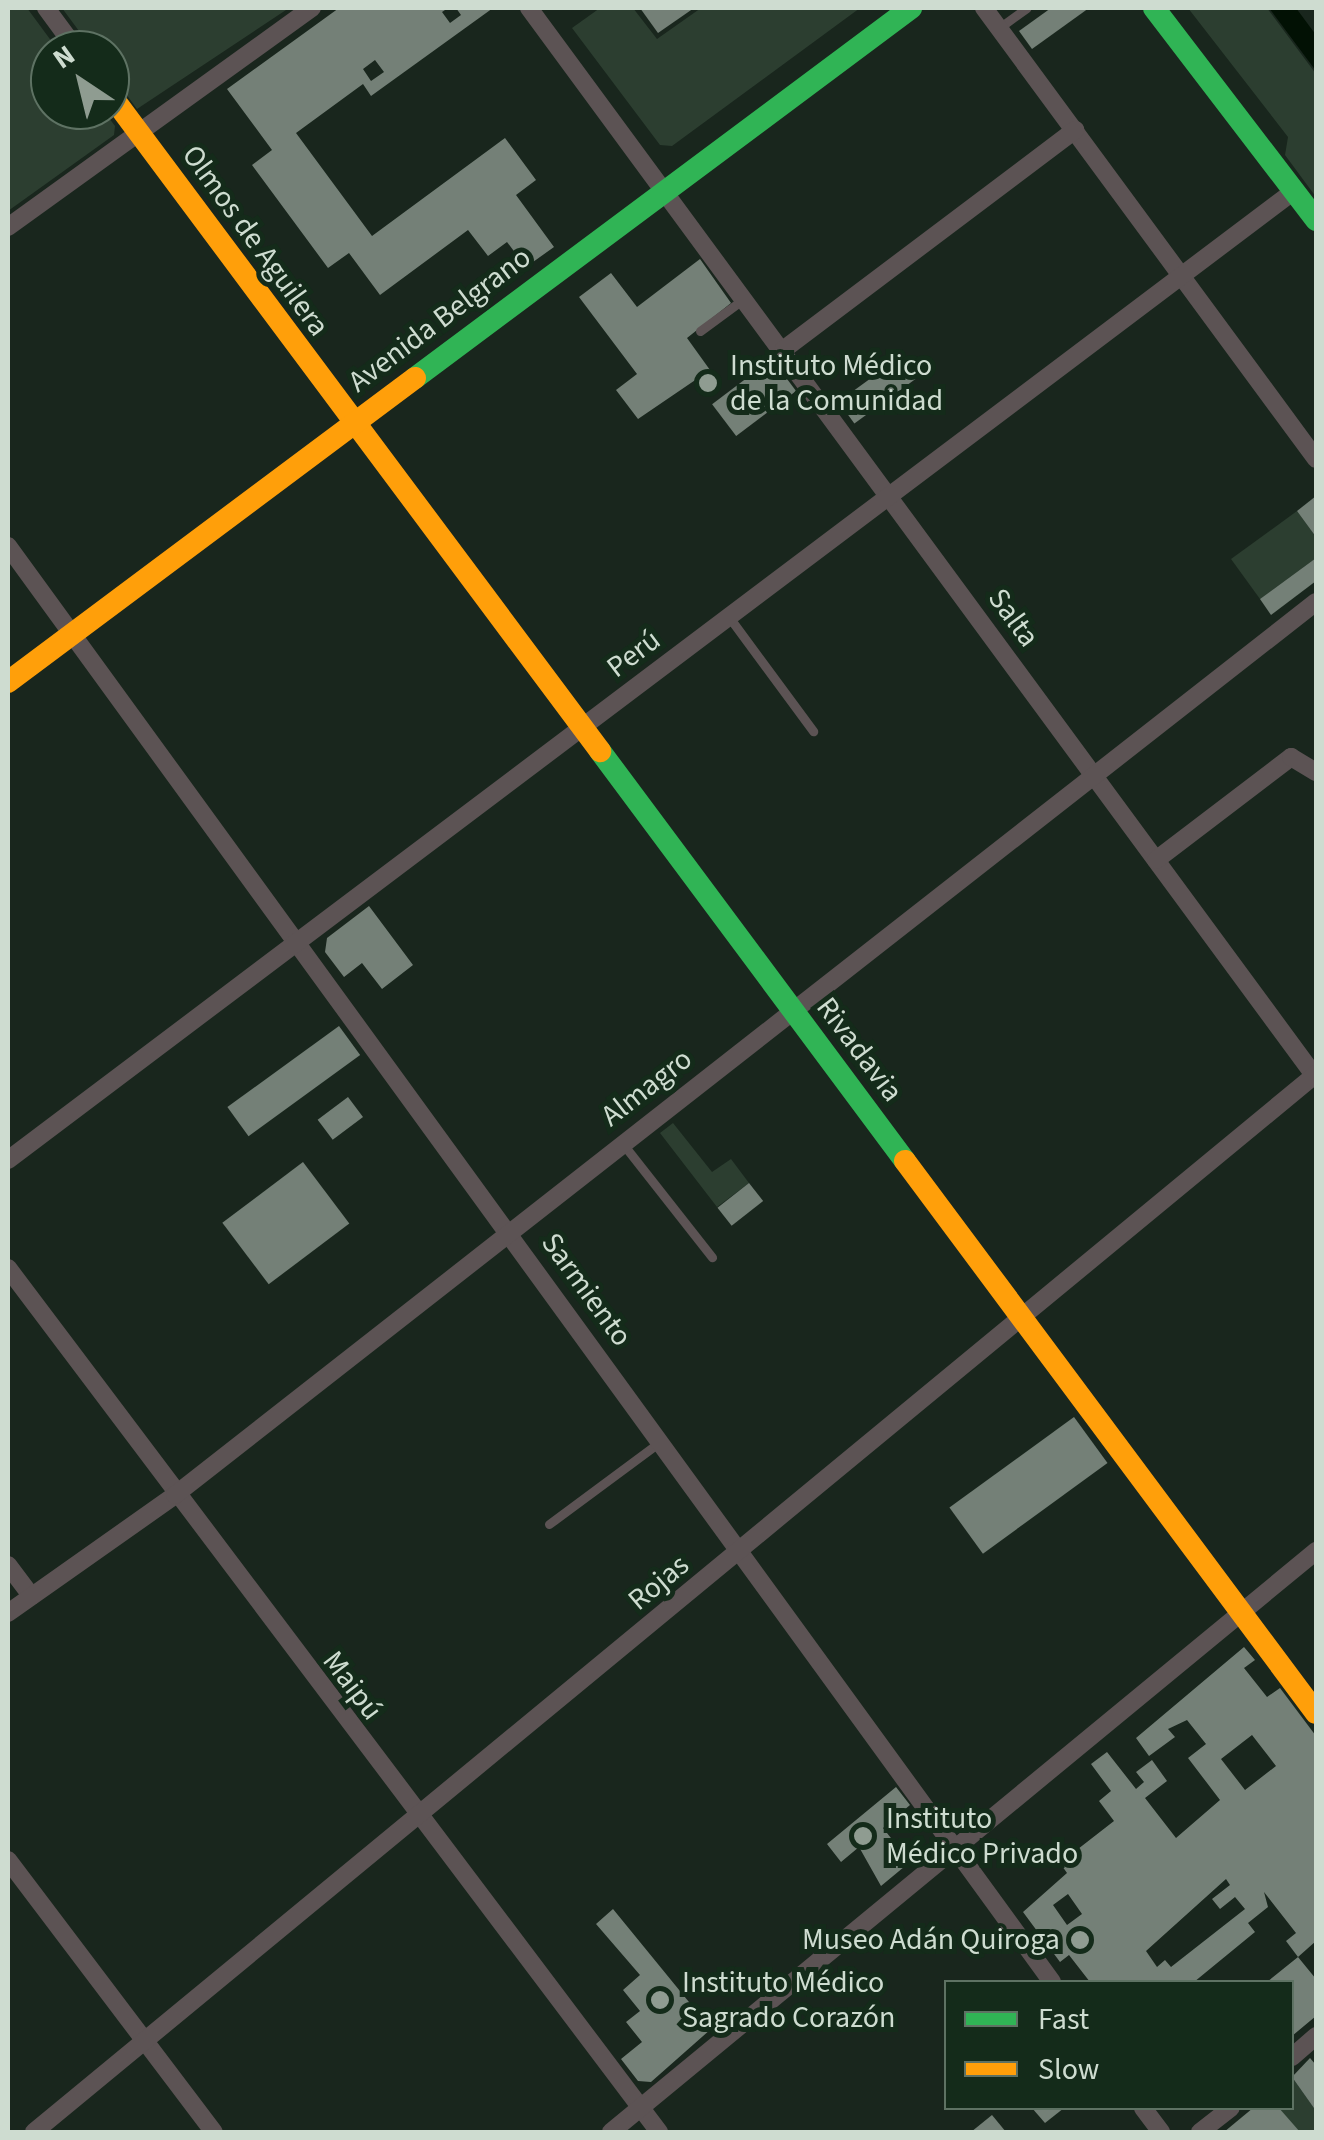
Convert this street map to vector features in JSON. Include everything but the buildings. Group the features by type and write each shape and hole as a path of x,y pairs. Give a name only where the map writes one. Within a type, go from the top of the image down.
{"street":[{"path":"46,8 62,30"},
{"path":"8,226 312,8"},
{"name":"Salta","path":"529,8 1316,1076"},
{"name":"Avenida Belgrano","path":"8,682 910,8"},
{"path":"984,8 1316,459"},
{"path":"1154,8 1316,220"},
{"name":"Olmos de Aguilera","path":"130,122 352,423"},
{"path":"783,350 1075,130"},
{"name":"Perú","path":"8,1160 1294,190"},
{"name":"Rivadavia","path":"352,423 1316,1713"},
{"name":"Sarmiento","path":"8,546 742,1550 1051,1980"},
{"name":"Almagro","path":"8,1612 176,1495 1316,602"},
{"path":"1156,860 1291,757 1316,772"},
{"name":"Rojas","path":"34,2132 742,1550 1019,1315 1316,1076"},
{"name":"Maipú","path":"8,1268 416,1820 659,2132"},
{"path":"612,2132 955,1844 1316,1551"},
{"path":"8,1564 31,1596"},
{"path":"8,1860 214,2132"},
{"path":"1294,2055 1316,2036"},
{"path":"1145,2110 1162,2132"},
{"path":"1200,2132 1228,2110"}],"lane":[{"path":"1000,28 1027,8"},
{"path":"700,331 745,298"},
{"path":"730,617 814,731"},
{"path":"622,1142 712,1257"},
{"path":"549,1524 662,1440"}],"green space":[{"path":"8,8 27,8 43,30 30,30 30,130 115,130 114,135 8,211"},
{"path":"62,8 289,8 137,109 130,99 130,30 78,30"},
{"path":"600,8 633,8 657,39 701,8 860,8 672,146 660,145 572,28"},
{"path":"1188,8 1267,8 1316,74 1316,197 1285,155 1288,137"},
{"path":"1297,511 1316,537 1316,558 1260,599 1231,559"},
{"path":"673,1123 712,1172 731,1159 749,1183 717,1207 660,1133"},
{"path":"1294,2080 1316,2111 1316,2132 1298,2132 1281,2110 1294,2110"}],"shaded area":[{"path":"1269,8 1296,8 1316,35 1316,71"}],"traffic: fast":[{"path":"415,378 911,8"},
{"path":"1154,8 1316,220"},
{"path":"600,751 905,1161"}],"traffic: slow":[{"path":"130,121 600,751"},
{"path":"8,682 415,378"},
{"path":"905,1161 1316,1713"}],"place":[{"name":"Instituto Médico de la Comunidad","path":"708,383"},
{"name":"Instituto Médico Privado","path":"863,1836"},
{"name":"Museo Adán Quiroga","path":"1080,1940"},
{"name":"Instituto Médico Sagrado Corazón","path":"660,2000"}]}
